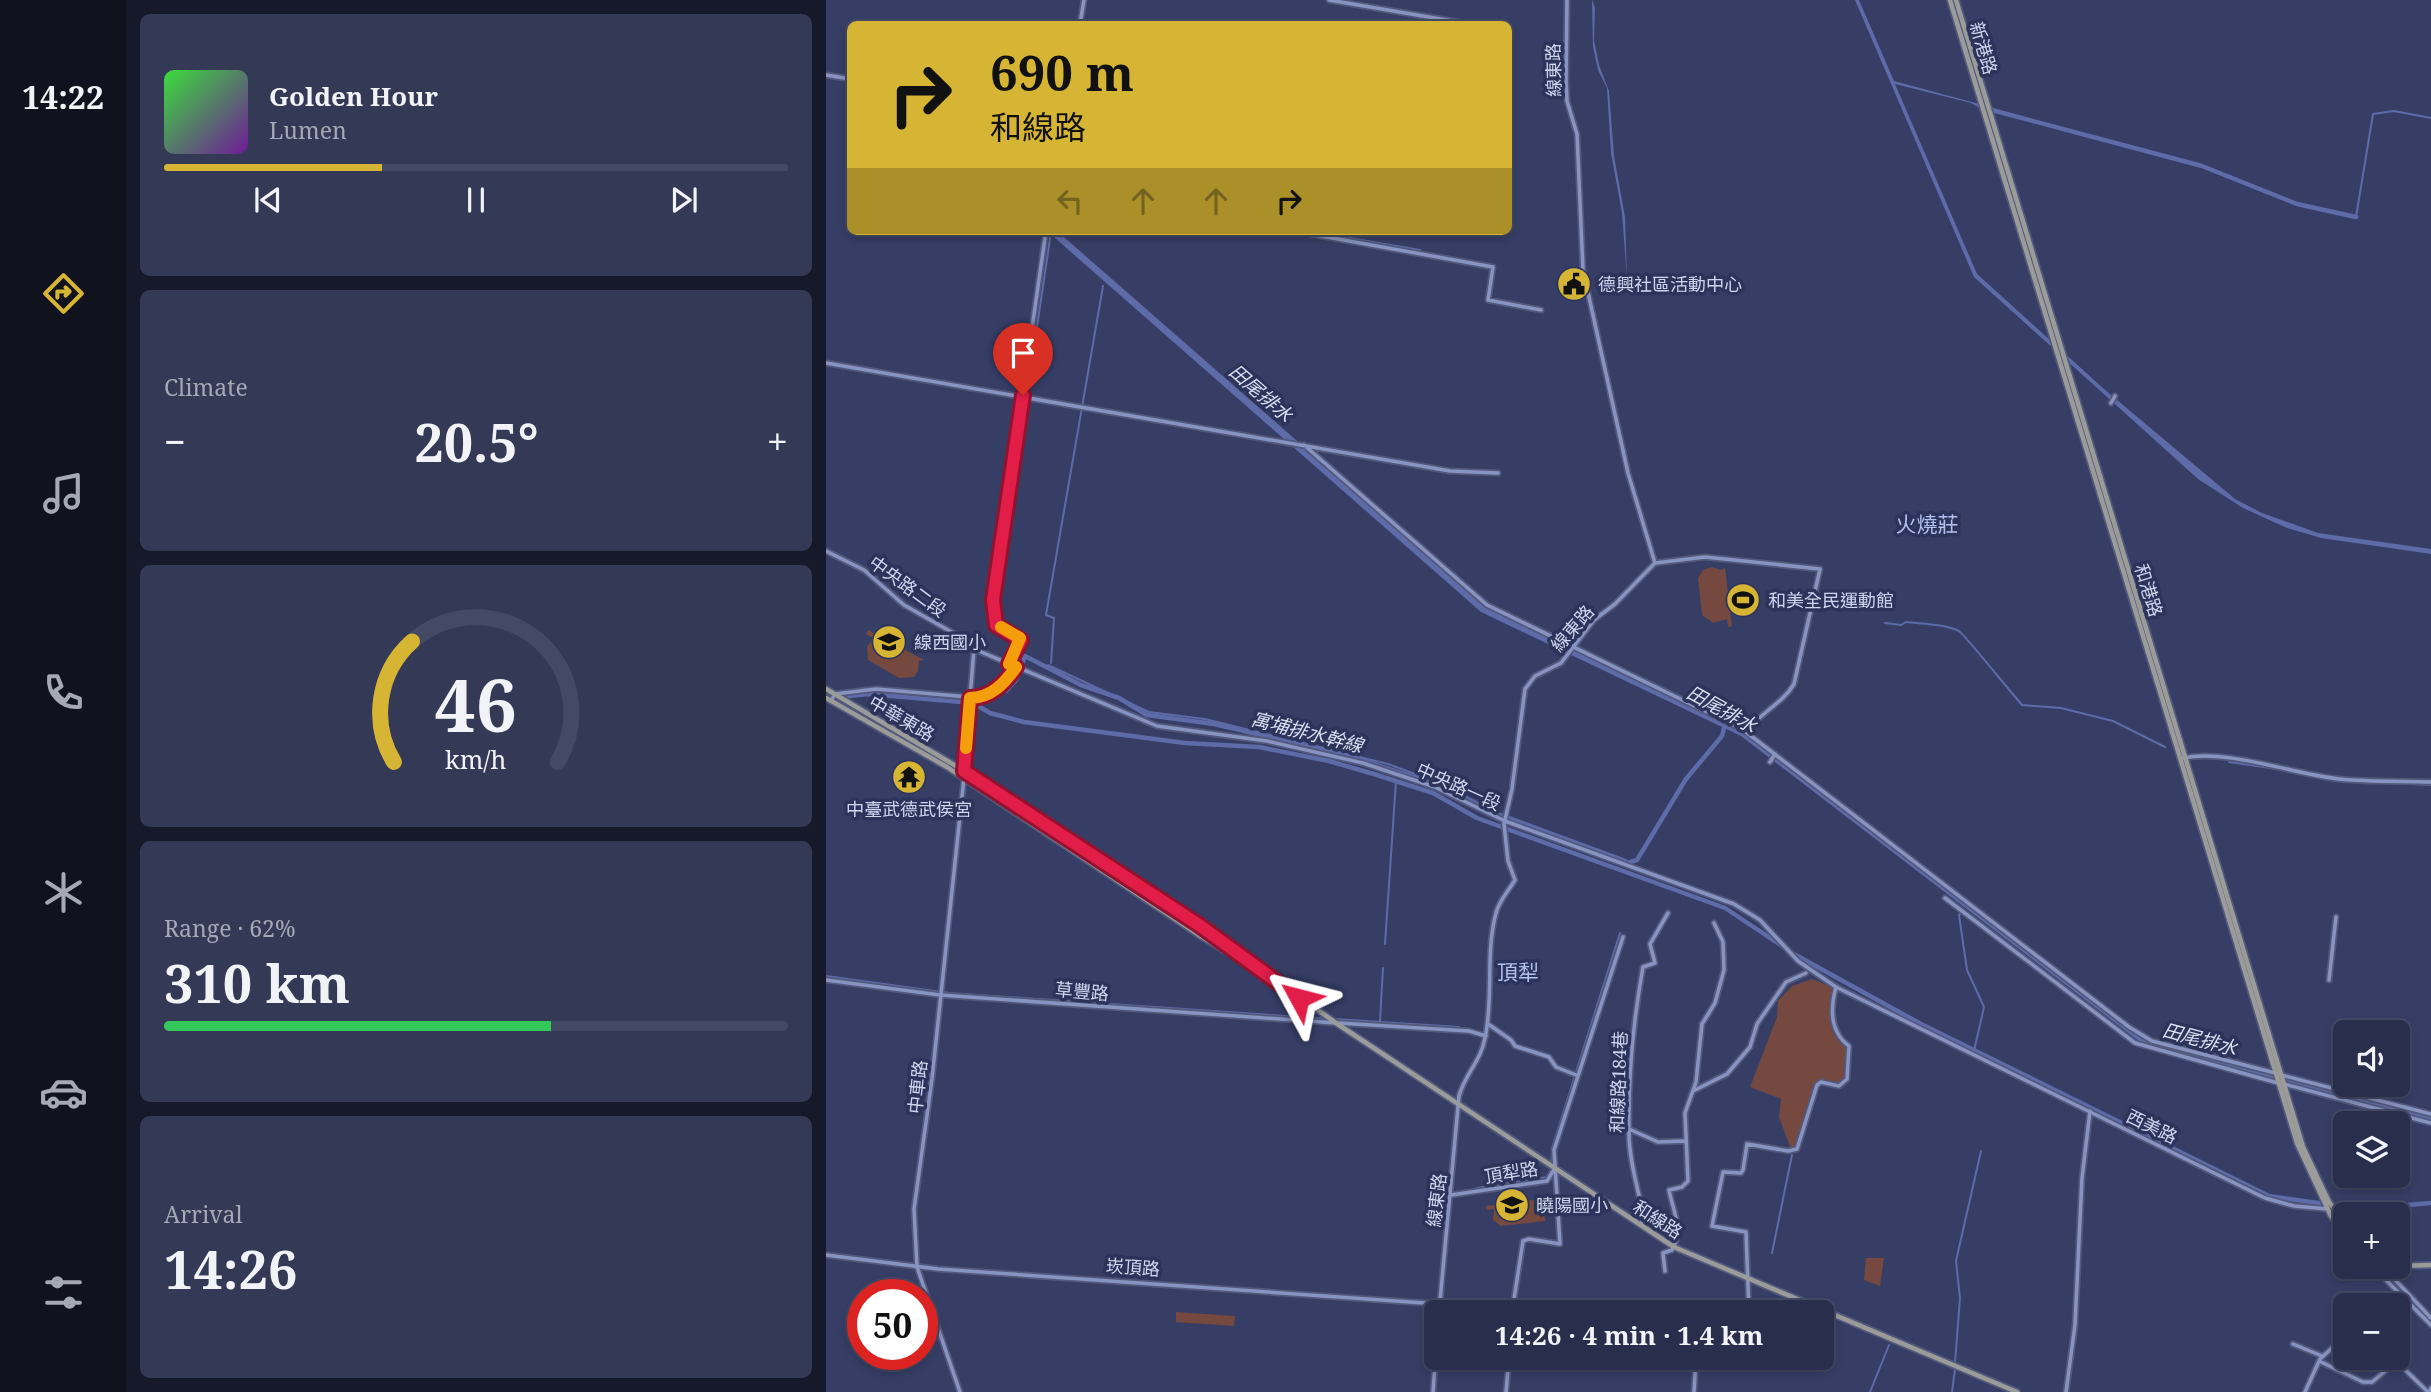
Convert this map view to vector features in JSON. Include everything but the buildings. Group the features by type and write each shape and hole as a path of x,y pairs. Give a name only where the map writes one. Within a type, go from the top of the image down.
{"main road":[{"name":"新港路","path":"1953,0 1986,113"},
{"name":"和港路","path":"1986,113 2061,351 2280,1078 2303,1147 2329,1206"},
{"name":"中華東路","path":"826,689 964,771"},
{"name":"中華東路","path":"829,699 964,779"},
{"name":"和線路","path":"964,771 1199,936 1281,985"},
{"name":"和線路","path":"964,779 1205,929 1336,1023 1674,1247 2017,1392"},
{"path":"2329,1206 2333,1210"},
{"path":"2329,1206 2333,1213"},
{"path":"2410,1266 2431,1265"}],"street":[{"path":"1080,21 1084,0"},
{"path":"1329,0 1452,21"},
{"name":"線東路","path":"1439,1300 1458,1103 1464,1078 1482,1055 1488,1024 1496,912 1515,880 1508,861 1505,821 1525,689 1535,676 1561,663 1594,620 1615,604 1655,563 1628,472 1583,270 1577,134 1567,101 1567,0"},
{"path":"826,75 847,78"},
{"path":"1009,664 1021,640 996,625 993,600 1046,235"},
{"path":"1316,235 1493,267 1488,300 1541,310"},
{"path":"826,363 1450,471 1498,474"},
{"path":"2111,403 2115,396"},
{"path":"1304,445 1487,605 1726,719 1746,732 2129,1027 2152,1041 2431,1123"},
{"name":"中央路二段","path":"826,551 864,570 894,598 969,642 974,649 1009,664"},
{"path":"1655,563 1705,557 1820,569 1794,684 1789,693 1764,711 1746,732"},
{"path":"964,779 974,649"},
{"name":"中央路一段","path":"1009,664 1147,723 1267,741 1363,764 1435,787 1505,821 1726,901 1768,929 1780,945 1813,973 1836,987"},
{"path":"829,699 835,694 876,689 980,698 995,690 1016,667"},
{"path":"1770,762 1774,754"},
{"path":"2183,758 2278,766 2337,779 2431,782"},
{"name":"中車路","path":"960,1392 917,1267 916,1186 925,1139 964,779"},
{"path":"1945,898 2135,1043 2148,1049 2431,1114"},
{"name":"和線路184巷","path":"1641,1225 1643,1214 1629,1129 1629,1070 1644,965 1655,963 1650,944 1668,913"},
{"path":"2329,980 2336,917"},
{"path":"1665,1271 1663,1253 1674,1247 1678,1227 1669,1192 1688,1181 1685,1112 1692,1093 1702,1024 1715,1003 1724,970 1724,942 1714,923"},
{"name":"頂犁路","path":"1451,1195 1547,1181 1555,1168 1554,1150 1576,1074 1623,937"},
{"path":"1692,1093 1727,1074 1750,1047 1757,1024 1786,982 1798,979 1806,973"},
{"name":"草豐路","path":"826,980 940,995 1469,1031 1486,1036"},
{"path":"1749,1300 1746,1232 1712,1226 1723,1172 1741,1173 1747,1144 1787,1151 1797,1149 1817,1085 1821,1082 1839,1086 1847,1079 1849,1046 1837,1037 1832,1017 1836,987"},
{"name":"西美路","path":"1836,987 2265,1198 2294,1206 2329,1206"},
{"path":"1488,1024 1511,1040 1515,1046 1549,1057 1556,1067 1576,1074"},
{"path":"2148,1049 2152,1041"},
{"path":"2066,1392 2075,1325 2082,1178 2090,1111"},
{"path":"1629,1129 1658,1142 1685,1141"},
{"path":"1514,1300 1523,1241 1560,1244 1555,1168"},
{"name":"崁頂路","path":"826,1255 917,1267 1424,1303"},
{"path":"2385,1279 2431,1325"},
{"path":"2395,1279 2431,1318"},
{"path":"2293,1344 2322,1356"},
{"path":"2305,1392 2322,1356 2333,1346"},
{"path":"2319,1361 2333,1368"},
{"path":"1433,1392 1435,1370"},
{"path":"1506,1392 1507,1370"},
{"path":"1694,1392 1695,1370"},
{"path":"2338,1370 2363,1382 2371,1382 2384,1370"},
{"path":"2406,1370 2429,1391"}],"shaded area":[{"path":"1712,567 1721,570 1725,568 1732,626 1728,627 1727,619 1713,623 1702,615 1698,578 1703,570"},
{"path":"868,630 924,660 919,661 914,677 899,678 868,660 867,646 875,639 866,634"},
{"path":"1812,979 1832,987 1830,1021 1835,1036 1847,1047 1845,1076 1841,1084 1825,1079 1817,1081 1796,1147 1791,1149 1779,1117 1781,1099 1750,1087 1777,1017 1778,1001 1792,986"},
{"path":"1542,1199 1545,1221 1501,1226 1493,1220 1494,1209 1487,1210 1486,1206"},
{"path":"1866,1258 1884,1258 1880,1286 1864,1280"},
{"path":"1176,1312 1235,1316 1234,1326 1176,1322"}],"water":[{"path":"1592,0 1595,7 1594,40 1599,65 1609,91 1614,156 1625,217 1627,279 1622,213 1611,153 1607,88 1598,70 1593,47"},
{"path":"1855,0 1859,0 1894,81 1979,104 1980,108 1971,103 1895,84 1977,274 2104,389 2235,499 2262,513 2318,533 2431,549 2431,554 2321,538 2287,528 2243,508 2198,479 1974,277"},
{"path":"1052,235 1062,235 1486,606 1740,731 2148,1041 2267,1073 2268,1078 2139,1041 1741,736 1481,612"}],"waterway":[{"path":"1988,109 2202,166 2297,204 2356,217"},
{"path":"2356,217 2373,114 2394,111 2431,118"},
{"path":"999,585 1051,235"},
{"path":"1332,235 1420,250"},
{"path":"1051,663 1054,618 1046,615 1103,286"},
{"path":"1885,623 1901,625 1906,622 1959,631 2022,705 2061,708 2113,721 2165,747"},
{"name":"寓埔排水幹線","path":"829,698 868,694 973,703 998,691 1006,691 1016,680 1025,656 1081,685 1119,698 1147,715 1214,724 1340,753 1435,784 1508,819 1627,863 1637,860 1686,779 1722,736 1725,724"},
{"name":"寓埔排水幹線","path":"1048,665 1149,712 1205,719 1388,764 1439,783 1496,812 1626,860"},
{"path":"973,703 990,713 1024,722 1185,743 1259,747 1329,761 1374,774 1433,793 1477,818 1725,908 1785,948"},
{"path":"2229,762 2277,769"},
{"path":"1385,944 1396,781"},
{"path":"2394,783 2431,785"},
{"path":"1962,912 1959,915 1967,970 1984,1007 1974,1051"},
{"path":"1551,1163 1553,1145 1620,933"},
{"path":"1792,953 1921,1024 2269,1196 2361,1209 2431,1203"},
{"path":"1380,1021 1383,968"},
{"path":"826,976 949,993 1329,1019"},
{"path":"1334,1019 1459,1027"},
{"name":"田尾排水","path":"2259,1073 2431,1119"},
{"path":"1955,1363 1960,1298 1956,1261 1981,1151"},
{"path":"1772,1253 1792,1155"},
{"path":"1477,1188 1547,1177 1551,1169"},
{"path":"1870,1392 1889,1345"},
{"path":"1952,1392 1955,1369"}],"slow traffic":[{"path":"966,748 970,698 980,698 995,690 1016,667 1009,664 1020,638 1001,627"}],"place":[{"name":"德興社區活動中心","path":"1574,284"},
{"name":"和美全民運動館","path":"1743,600"},
{"name":"線西國小","path":"889,642"},
{"name":"中臺武德武侯宮","path":"909,777"},
{"name":"曉陽國小","path":"1512,1205"}],"district":[{"name":"火燒莊","path":"1927,524"},
{"name":"頂犁","path":"1518,972"}],"route":[{"path":"1023,395 993,600 996,625 1021,640 1009,664 1016,667 1007,679 980,698 970,698 964,771 1199,925 1299,998"}]}
